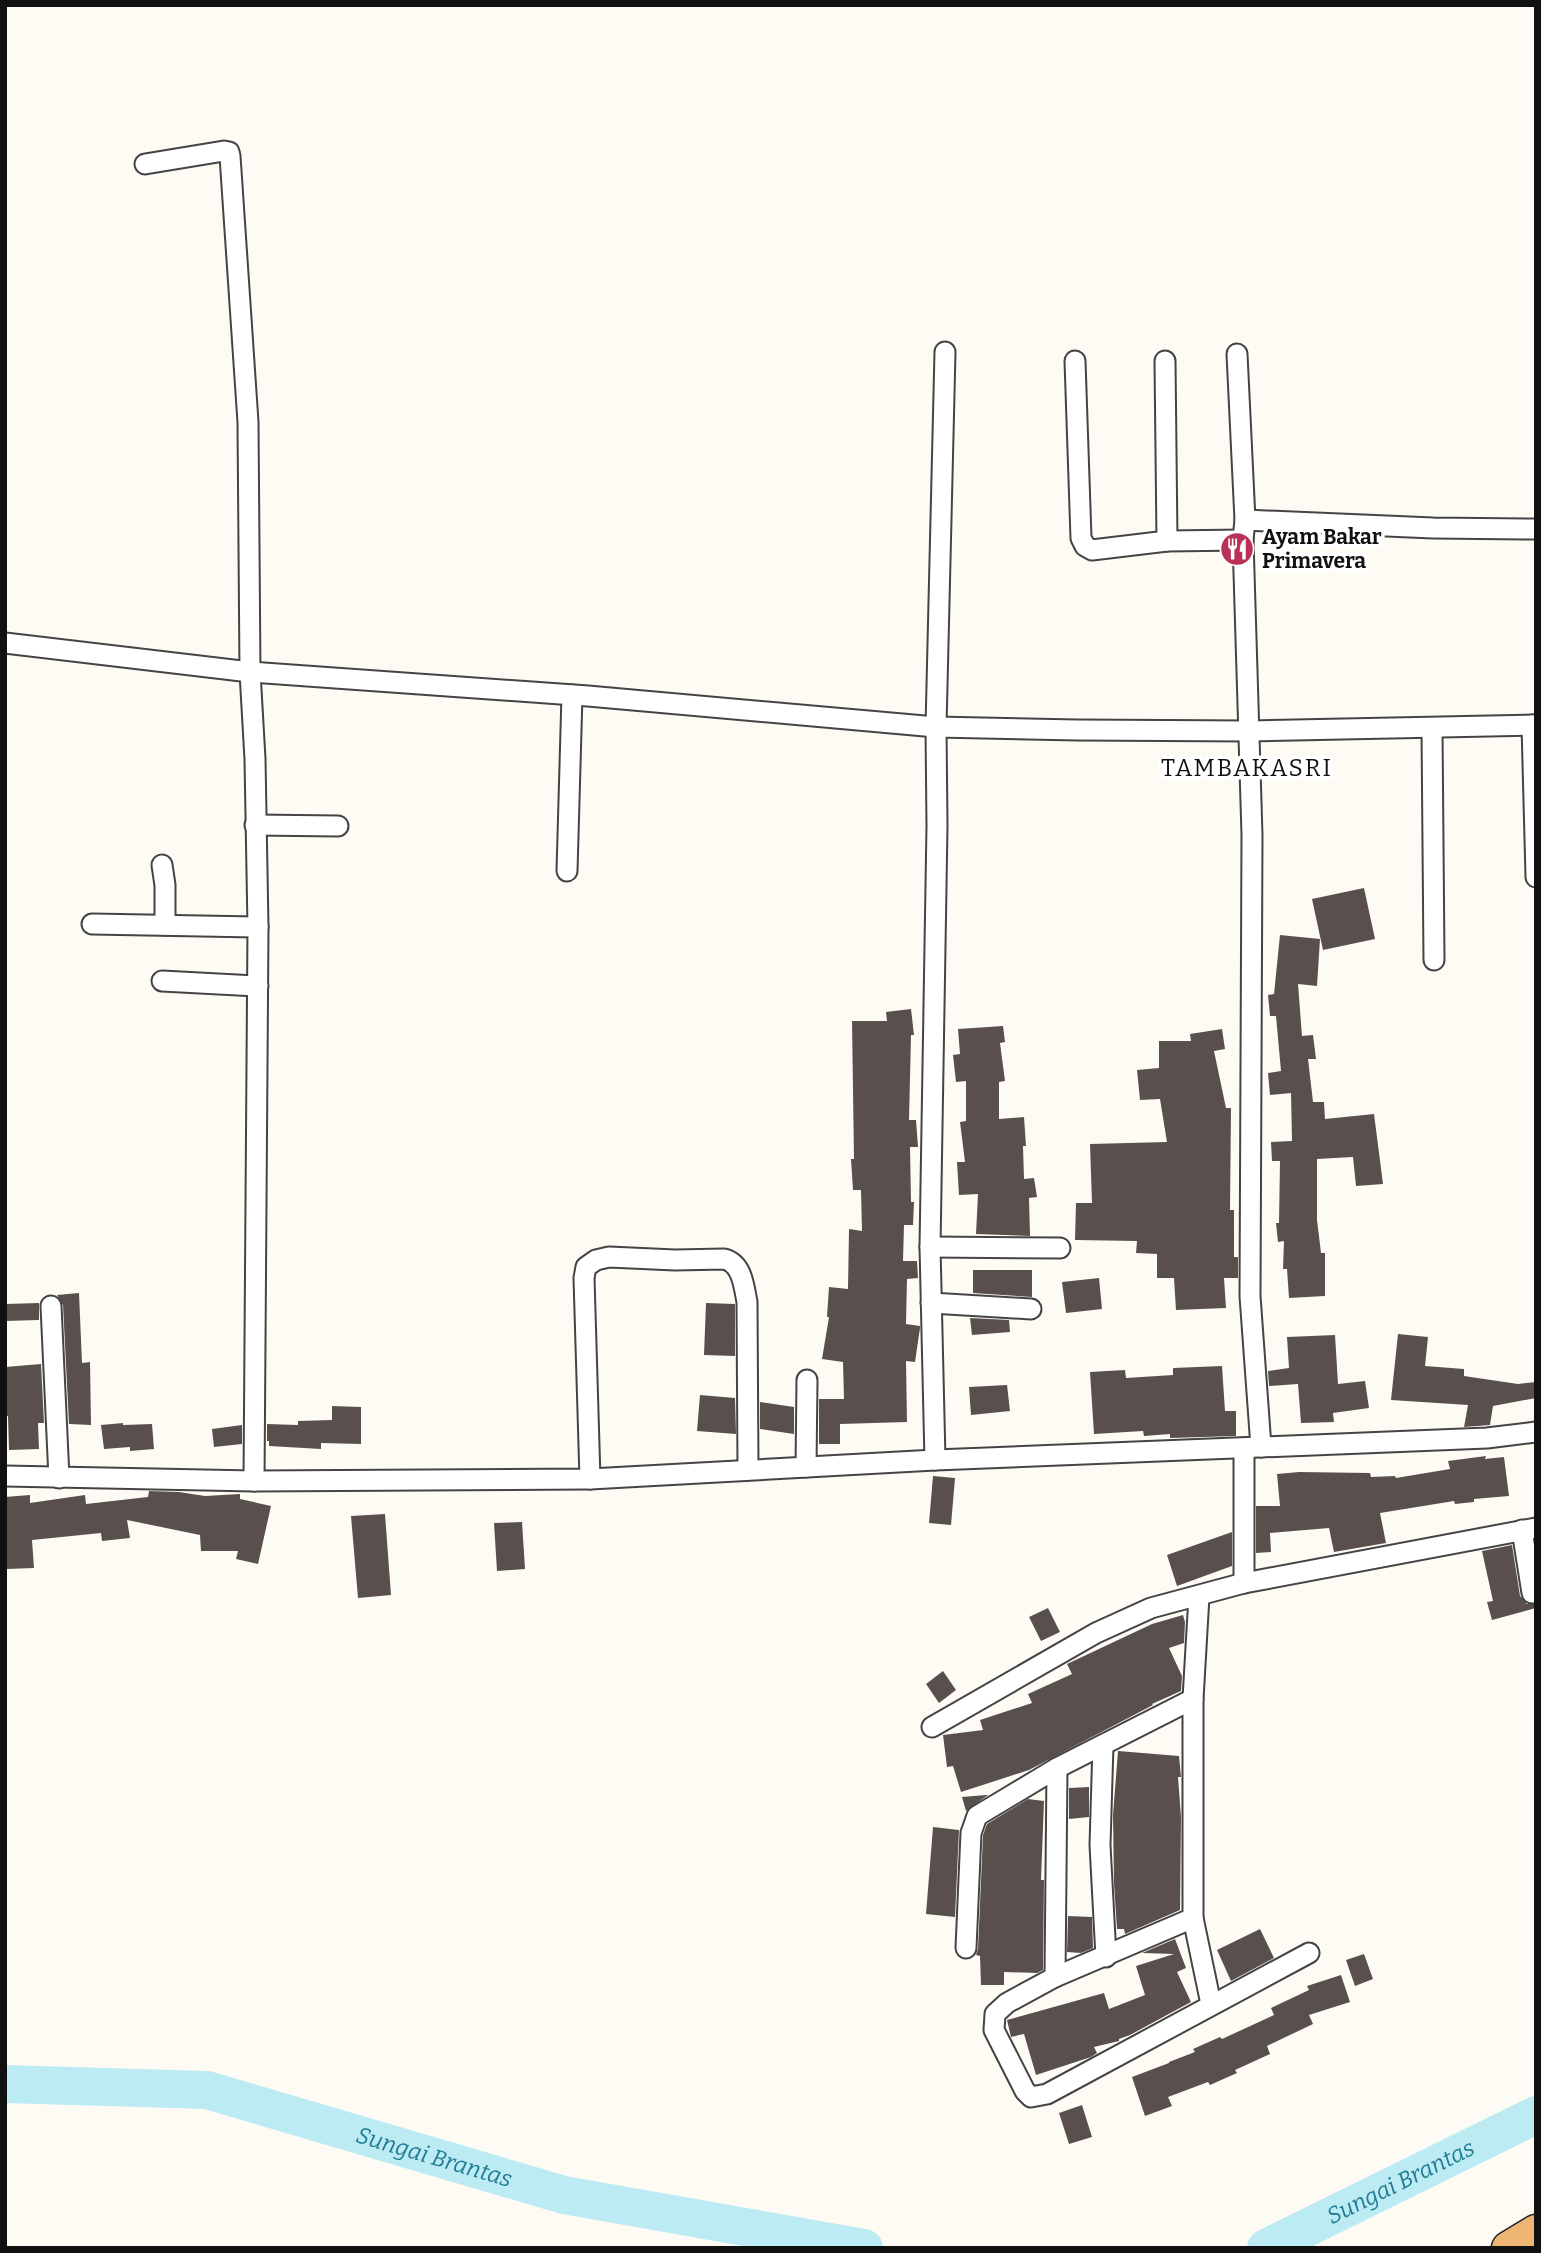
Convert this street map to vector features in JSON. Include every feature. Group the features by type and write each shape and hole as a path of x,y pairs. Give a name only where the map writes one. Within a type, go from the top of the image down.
{"main road":[{"path":"1508,2248 1536,2231"}],"street":[{"path":"145,164 229,152 248,422 250,673 258,926 254,1481"},
{"path":"935,1460 930,1247 937,825 936,727 946,352"},
{"path":"1237,354 1252,835 1250,1296 1253,1448 1244,1583"},
{"path":"1075,361 1081,538 1085,546 1092,550 1244,530 1536,529"},
{"path":"1165,361 1167,541"},
{"path":"5,643 250,673 572,695 936,727 1250,731 1534,725 1536,877"},
{"path":"567,871 572,695"},
{"path":"1432,728 1434,960"},
{"path":"255,825 338,826"},
{"path":"162,865 165,925"},
{"path":"92,924 258,926"},
{"path":"162,981 258,986"},
{"path":"930,1247 1060,1248"},
{"path":"590,1479 584,1278 586,1267 596,1259 609,1257 724,1259 732,1261 737,1267 744,1283 747,1302 748,1470"},
{"path":"931,1303 1031,1309"},
{"path":"51,1306 59,1478"},
{"path":"806,1467 807,1380"},
{"path":"5,1476 254,1481 590,1479 935,1460 1487,1438 1536,1432"},
{"path":"932,1727 1096,1633 1152,1608 1244,1583 1529,1529 1532,1592"},
{"path":"1199,1596 1192,1699 1193,1918 1211,2004"},
{"path":"966,1948 971,1833 977,1816 1058,1768 1192,1699"},
{"path":"1102,1745 1100,1845 1106,1957"},
{"path":"1055,1977 1058,1768"},
{"path":"1193,1918 1055,1977 1007,2003 995,2014 994,2030 1025,2091 1031,2097 1047,2094 1309,1953"}],"building":[{"path":"1364,888 1375,939 1323,950 1312,899"},
{"path":"1280,935 1320,939 1317,986 1298,984 1302,1036 1313,1035 1316,1059 1308,1059 1313,1102 1324,1102 1325,1119 1374,1114 1383,1184 1356,1186 1353,1157 1317,1159 1317,1220 1321,1253 1325,1253 1325,1296 1289,1298 1287,1269 1283,1269 1284,1241 1278,1242 1276,1223 1279,1223 1280,1161 1272,1161 1271,1142 1292,1141 1291,1093 1270,1095 1268,1073 1281,1071 1276,1016 1270,1016 1268,995 1274,994"},
{"path":"911,1009 914,1035 911,1035 909,1120 916,1120 918,1147 910,1147 913,1225 904,1225 903,1261 917,1261 918,1278 907,1279 906,1324 920,1328 915,1362 906,1361 907,1422 840,1424 840,1444 819,1444 819,1399 844,1399 843,1362 822,1359 829,1317 829,1287 848,1289 849,1229 862,1231 861,1190 853,1190 851,1159 854,1159 852,1021 887,1021 886,1012"},
{"path":"1003,1026 1005,1042 1000,1043 1005,1081 999,1082 999,1119 1024,1117 1024,1179 1034,1178 1037,1197 1029,1198 1030,1236 976,1234 978,1194 959,1195 957,1162 965,1162 960,1122 966,1121 966,1081 956,1082 953,1055 960,1054 958,1029"},
{"path":"1222,1029 1225,1049 1214,1051 1226,1108 1231,1108 1230,1210 1234,1210 1234,1257 1238,1257 1238,1278 1224,1278 1226,1308 1176,1310 1174,1278 1157,1278 1157,1254 1136,1253 1137,1241 1075,1240 1076,1203 1092,1203 1090,1144 1167,1142 1160,1099 1140,1100 1137,1070 1159,1068 1159,1041 1191,1041 1190,1034"},
{"path":"973,1270 1032,1270 1032,1297 973,1293"},
{"path":"1099,1278 1102,1309 1066,1313 1062,1282"},
{"path":"79,1293 82,1363 90,1362 91,1425 69,1424 63,1305 57,1295"},
{"path":"39,1303 39,1320 5,1321 5,1304"},
{"path":"706,1303 735,1304 735,1356 704,1355"},
{"path":"970,1318 1009,1320 1010,1332 972,1335"},
{"path":"1398,1334 1428,1337 1425,1366 1464,1369 1464,1376 1518,1384 1536,1382 1536,1398 1493,1406 1490,1425 1464,1427 1468,1405 1391,1400"},
{"path":"1335,1335 1338,1384 1365,1381 1369,1408 1333,1413 1334,1422 1301,1423 1298,1384 1269,1386 1268,1371 1289,1368 1287,1337"},
{"path":"41,1364 44,1423 38,1423 39,1449 9,1450 8,1416 5,1416 5,1367"},
{"path":"1222,1366 1225,1411 1236,1411 1236,1436 1170,1438 1170,1434 1144,1436 1143,1431 1094,1434 1090,1372 1125,1370 1126,1378 1173,1375 1173,1368"},
{"path":"1007,1385 1010,1411 971,1415 969,1387"},
{"path":"700,1395 735,1398 736,1434 697,1431"},
{"path":"760,1402 794,1407 794,1434 760,1429"},
{"path":"332,1406 361,1407 361,1444 321,1443 321,1449 269,1446 267,1424 298,1425 298,1421 332,1420"},
{"path":"152,1424 154,1449 104,1449 101,1425"},
{"path":"242,1425 242,1444 214,1447 212,1429"},
{"path":"1486,1456 1485,1459 1504,1457 1509,1496 1474,1499 1474,1502 1455,1504 1454,1501 1380,1513 1386,1543 1334,1552 1329,1528 1270,1533 1271,1552 1256,1553 1256,1506 1280,1506 1277,1474 1370,1473 1371,1477 1396,1478 1450,1469 1448,1461"},
{"path":"933,1476 955,1478 951,1525 929,1523"},
{"path":"149,1491 205,1496 240,1494 240,1499 271,1506 258,1564 236,1559 238,1551 201,1551 200,1535 127,1520 130,1538 102,1541 101,1533 32,1540 34,1568 7,1569 5,1497 30,1495 30,1503 85,1495 86,1504 148,1497"},
{"path":"385,1514 391,1595 358,1598 351,1516"},
{"path":"522,1522 525,1569 497,1571 494,1523"},
{"path":"1232,1532 1232,1566 1177,1586 1167,1555"},
{"path":"1512,1545 1520,1596 1527,1604 1536,1604 1536,1608 1492,1620 1487,1602 1493,1601 1482,1551"},
{"path":"1048,1608 1060,1632 1041,1641 1029,1617"},
{"path":"1183,1615 1184,1643 1169,1648 1182,1676 1181,1691 1029,1770 961,1792 953,1766 947,1767 943,1735 983,1730 980,1720 1032,1703 1028,1694 1072,1674 1067,1664 1152,1624"},
{"path":"943,1671 956,1690 939,1703 926,1684"},
{"path":"1118,1751 1179,1756 1181,1777 1178,1777 1181,1817 1180,1910 1125,1934 1124,1929 1117,1929 1114,1884 1113,1815"},
{"path":"1089,1787 1089,1817 1069,1819 1069,1788"},
{"path":"988,1795 966,1811 962,1797"},
{"path":"1028,1799 1044,1801 1041,1880 1044,1880 1043,1970 1037,1973 1004,1972 1004,1985 981,1985 980,1956 976,1955 983,1835 987,1824"},
{"path":"933,1827 959,1830 955,1917 926,1914"},
{"path":"1068,1916 1092,1917 1093,1948 1081,1953 1067,1952"},
{"path":"1260,1929 1274,1958 1231,1981 1217,1950"},
{"path":"1175,1939 1186,1968 1177,1972 1191,2002 1119,2041 1094,2047 1097,2053 1091,2057 1036,2075 1024,2034 1011,2037 1007,2020 1104,1993 1109,2009 1145,1995 1136,1966 1174,1954 1142,1953"},
{"path":"1364,1954 1373,1979 1355,1986 1346,1960"},
{"path":"1341,1975 1350,2002 1309,2015 1313,2024 1267,2046 1270,2054 1210,2085 1208,2082 1168,2097 1172,2106 1145,2116 1132,2077 1195,2052 1193,2049 1274,2015 1271,2008 1309,1990 1307,1986"},
{"path":"1082,2105 1092,2137 1069,2144 1059,2113"}],"waterway":[{"name":"Sungai Brantas","path":"5,2084 207,2090 564,2195 864,2248"},
{"name":"Sungai Brantas","path":"1266,2248 1536,2115"}],"place":[{"name":"Ayam Bakar Primavera","path":"1237,549"}],"district":[{"name":"TAMBAKASRI","path":"1247,768"}]}
